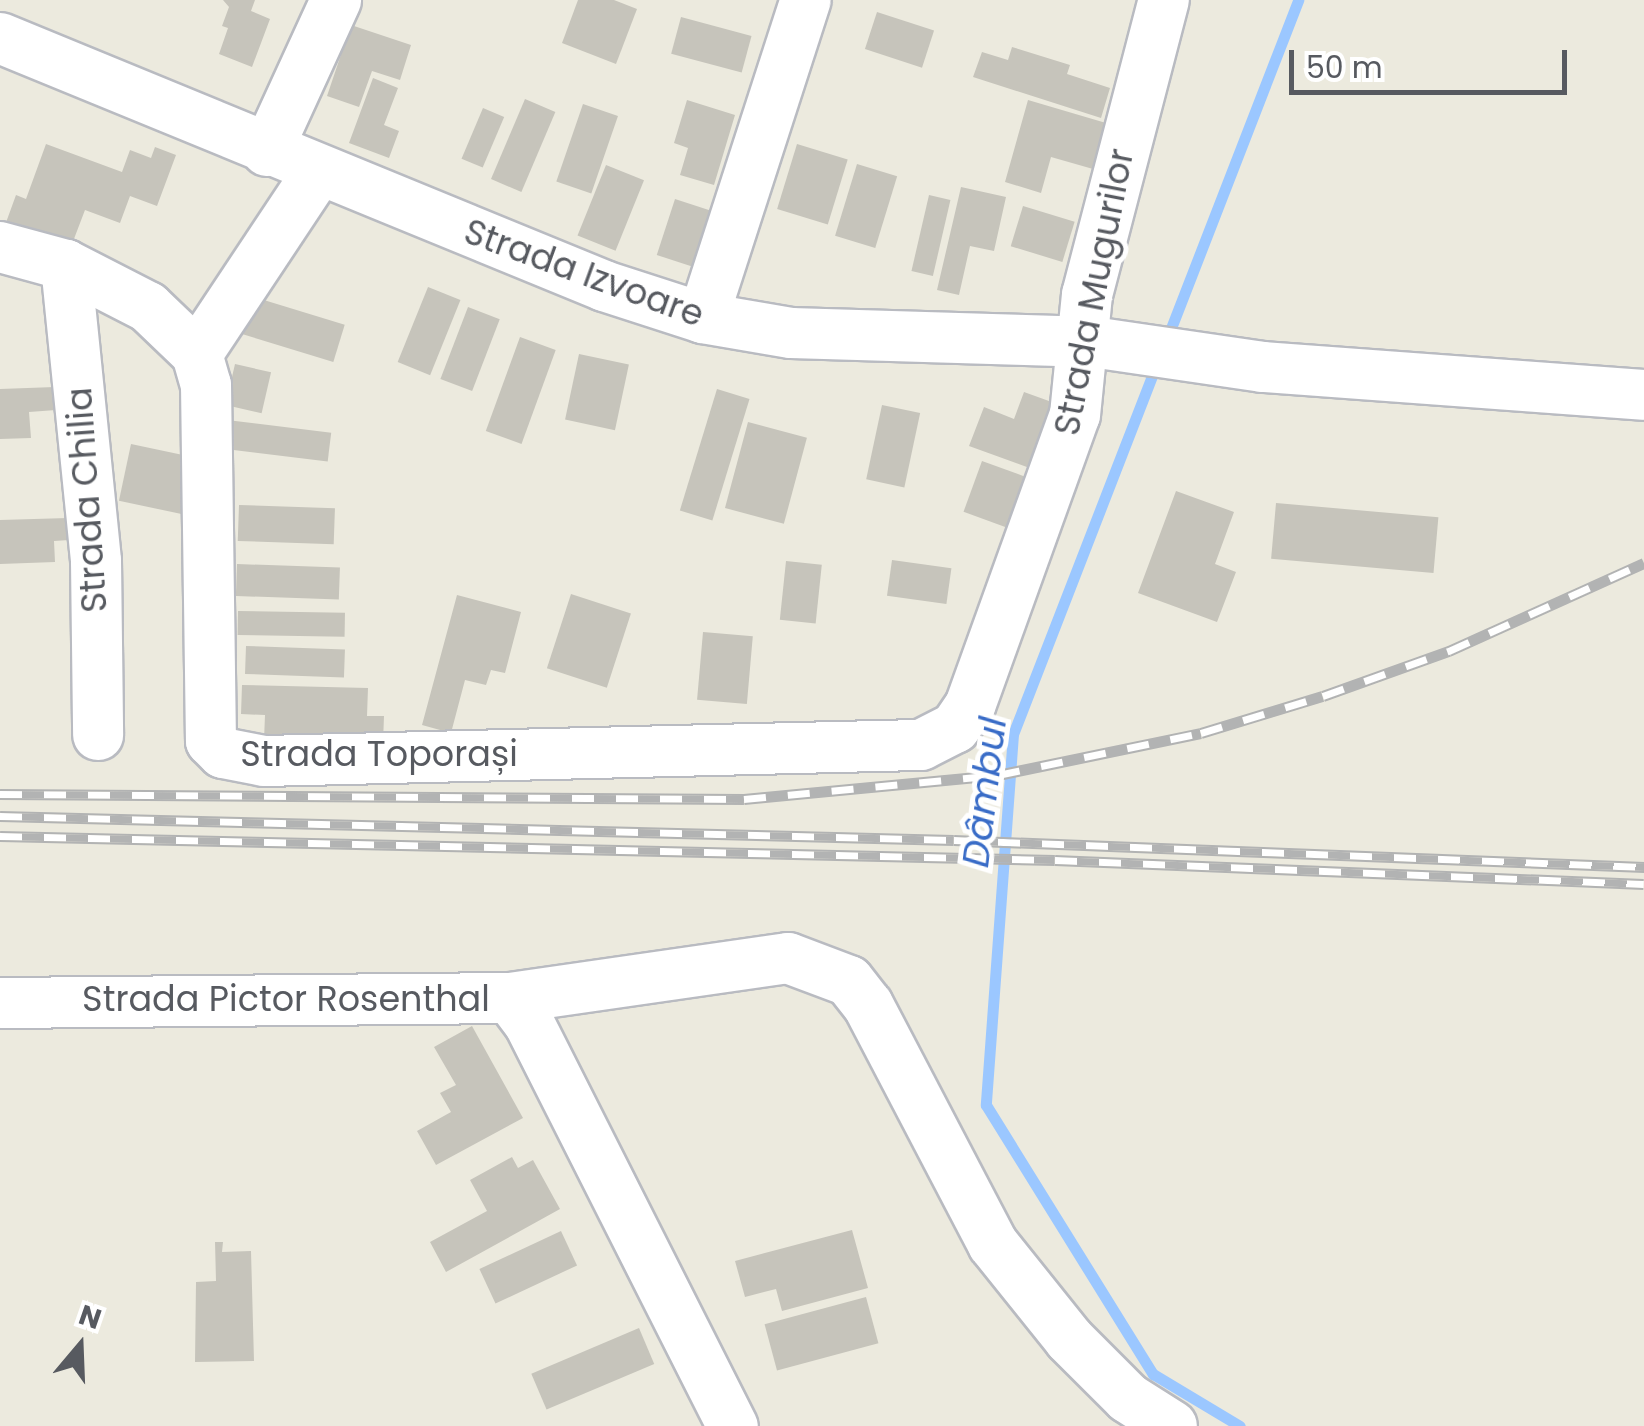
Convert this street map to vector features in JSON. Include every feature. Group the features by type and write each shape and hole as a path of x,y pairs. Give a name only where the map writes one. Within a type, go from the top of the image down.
{"street":[{"path":"267,151 336,0"},
{"path":"704,318 806,0"},
{"name":"Strada Mugurilor","path":"939,739 970,706 1054,480 1080,393 1122,140 1164,0"},
{"name":"Strada Izvoare","path":"0,38 318,172 604,286 704,318 791,333 1086,342 1263,367 1644,395"},
{"path":"0,247 66,265 148,307 197,354 318,172"},
{"name":"Strada Chilia","path":"66,265 96,561 98,735"},
{"name":"Strada Toporași","path":"197,354 206,385 211,741 222,753 264,761 921,745 939,739"},
{"path":"510,998 760,960 820,965 849,980 868,1005 993,1244 1069,1339 1128,1398 1172,1426"},
{"name":"Strada Pictor Rosenthal","path":"0,1003 510,998 530,1022 733,1426"}],"building":[{"path":"223,0 255,0 251,11 270,19 252,67 219,54 228,28 222,26 229,7"},
{"path":"578,0 614,0 637,9 616,64 562,43"},
{"path":"877,12 934,31 922,68 865,49"},
{"path":"681,17 752,36 742,73 671,54"},
{"path":"351,25 411,45 400,80 372,71 359,107 327,96"},
{"path":"1012,47 1070,65 1067,74 1110,88 1101,118 973,77 982,52 1008,60"},
{"path":"373,78 398,88 384,125 399,131 389,158 349,143"},
{"path":"525,99 555,112 521,192 491,179"},
{"path":"687,100 735,115 714,185 680,175 688,148 674,143"},
{"path":"1028,100 1106,123 1093,169 1051,157 1041,193 1005,182"},
{"path":"583,104 618,116 591,194 556,182"},
{"path":"483,108 504,117 483,168 462,159"},
{"path":"46,144 122,172 130,150 151,158 155,147 176,155 157,206 130,196 120,223 85,210 69,252 4,228 16,195 26,199"},
{"path":"797,144 848,159 828,225 777,209"},
{"path":"857,164 897,176 875,248 835,236"},
{"path":"606,165 644,180 616,251 578,235"},
{"path":"961,187 1006,197 994,251 970,246 959,295 937,290"},
{"path":"929,195 950,200 933,276 911,271"},
{"path":"675,199 719,213 701,269 657,255"},
{"path":"1023,206 1075,222 1062,262 1011,246"},
{"path":"428,287 460,300 430,375 398,362"},
{"path":"251,296 345,325 333,362 240,333"},
{"path":"468,307 500,319 472,391 440,379"},
{"path":"520,337 556,350 522,444 486,431"},
{"path":"579,354 629,365 615,430 565,420"},
{"path":"235,364 271,372 262,413 226,405"},
{"path":"55,387 56,410 29,412 31,438 0,439 0,389"},
{"path":"717,389 750,399 712,520 680,510"},
{"path":"1024,392 1060,405 1035,470 969,446 984,407 1014,419"},
{"path":"882,405 920,413 904,487 866,479"},
{"path":"227,420 331,433 328,462 223,449"},
{"path":"748,422 807,438 784,524 725,508"},
{"path":"131,444 194,457 182,514 119,501"},
{"path":"982,461 1027,477 1009,528 964,512"},
{"path":"1176,491 1234,512 1215,564 1236,572 1217,622 1138,593"},
{"path":"1276,503 1438,517 1433,573 1271,559"},
{"path":"239,505 335,508 334,544 238,541"},
{"path":"68,518 69,540 54,541 55,562 0,564 0,520"},
{"path":"892,560 951,568 946,604 887,596"},
{"path":"786,561 822,565 816,623 780,620"},
{"path":"237,564 340,568 339,600 236,596"},
{"path":"571,594 631,613 607,688 547,668"},
{"path":"457,595 521,612 505,673 491,670 486,685 465,680 451,733 422,725"},
{"path":"238,611 345,613 345,637 238,635"},
{"path":"703,632 753,636 747,704 697,700"},
{"path":"246,646 345,649 344,677 245,674"},
{"path":"242,685 368,688 367,716 384,716 383,743 264,740 265,715 241,714"},
{"path":"472,1026 523,1118 436,1165 417,1131 451,1112 440,1093 456,1085 434,1047"},
{"path":"512,1157 518,1168 533,1160 560,1209 446,1272 430,1242 487,1211 470,1180"},
{"path":"852,1230 868,1288 782,1311 776,1289 745,1297 735,1261"},
{"path":"561,1231 577,1265 495,1303 479,1269"},
{"path":"215,1242 223,1242 222,1252 251,1251 254,1361 195,1362 196,1282 216,1281"},
{"path":"866,1297 878,1343 777,1371 765,1324"},
{"path":"639,1328 654,1364 547,1410 531,1374"}],"waterway":[{"name":"Dâmbul","path":"1166,341 1298,0"},
{"name":"Dâmbul","path":"1157,363 1013,734 986,1105 1153,1374 1240,1426"}],"railway":[{"path":"0,794 744,799 998,775 1201,733 1323,696 1449,651 1644,563"},
{"path":"0,816 954,840 1644,867"},
{"path":"0,836 1055,860 1644,884"}]}
